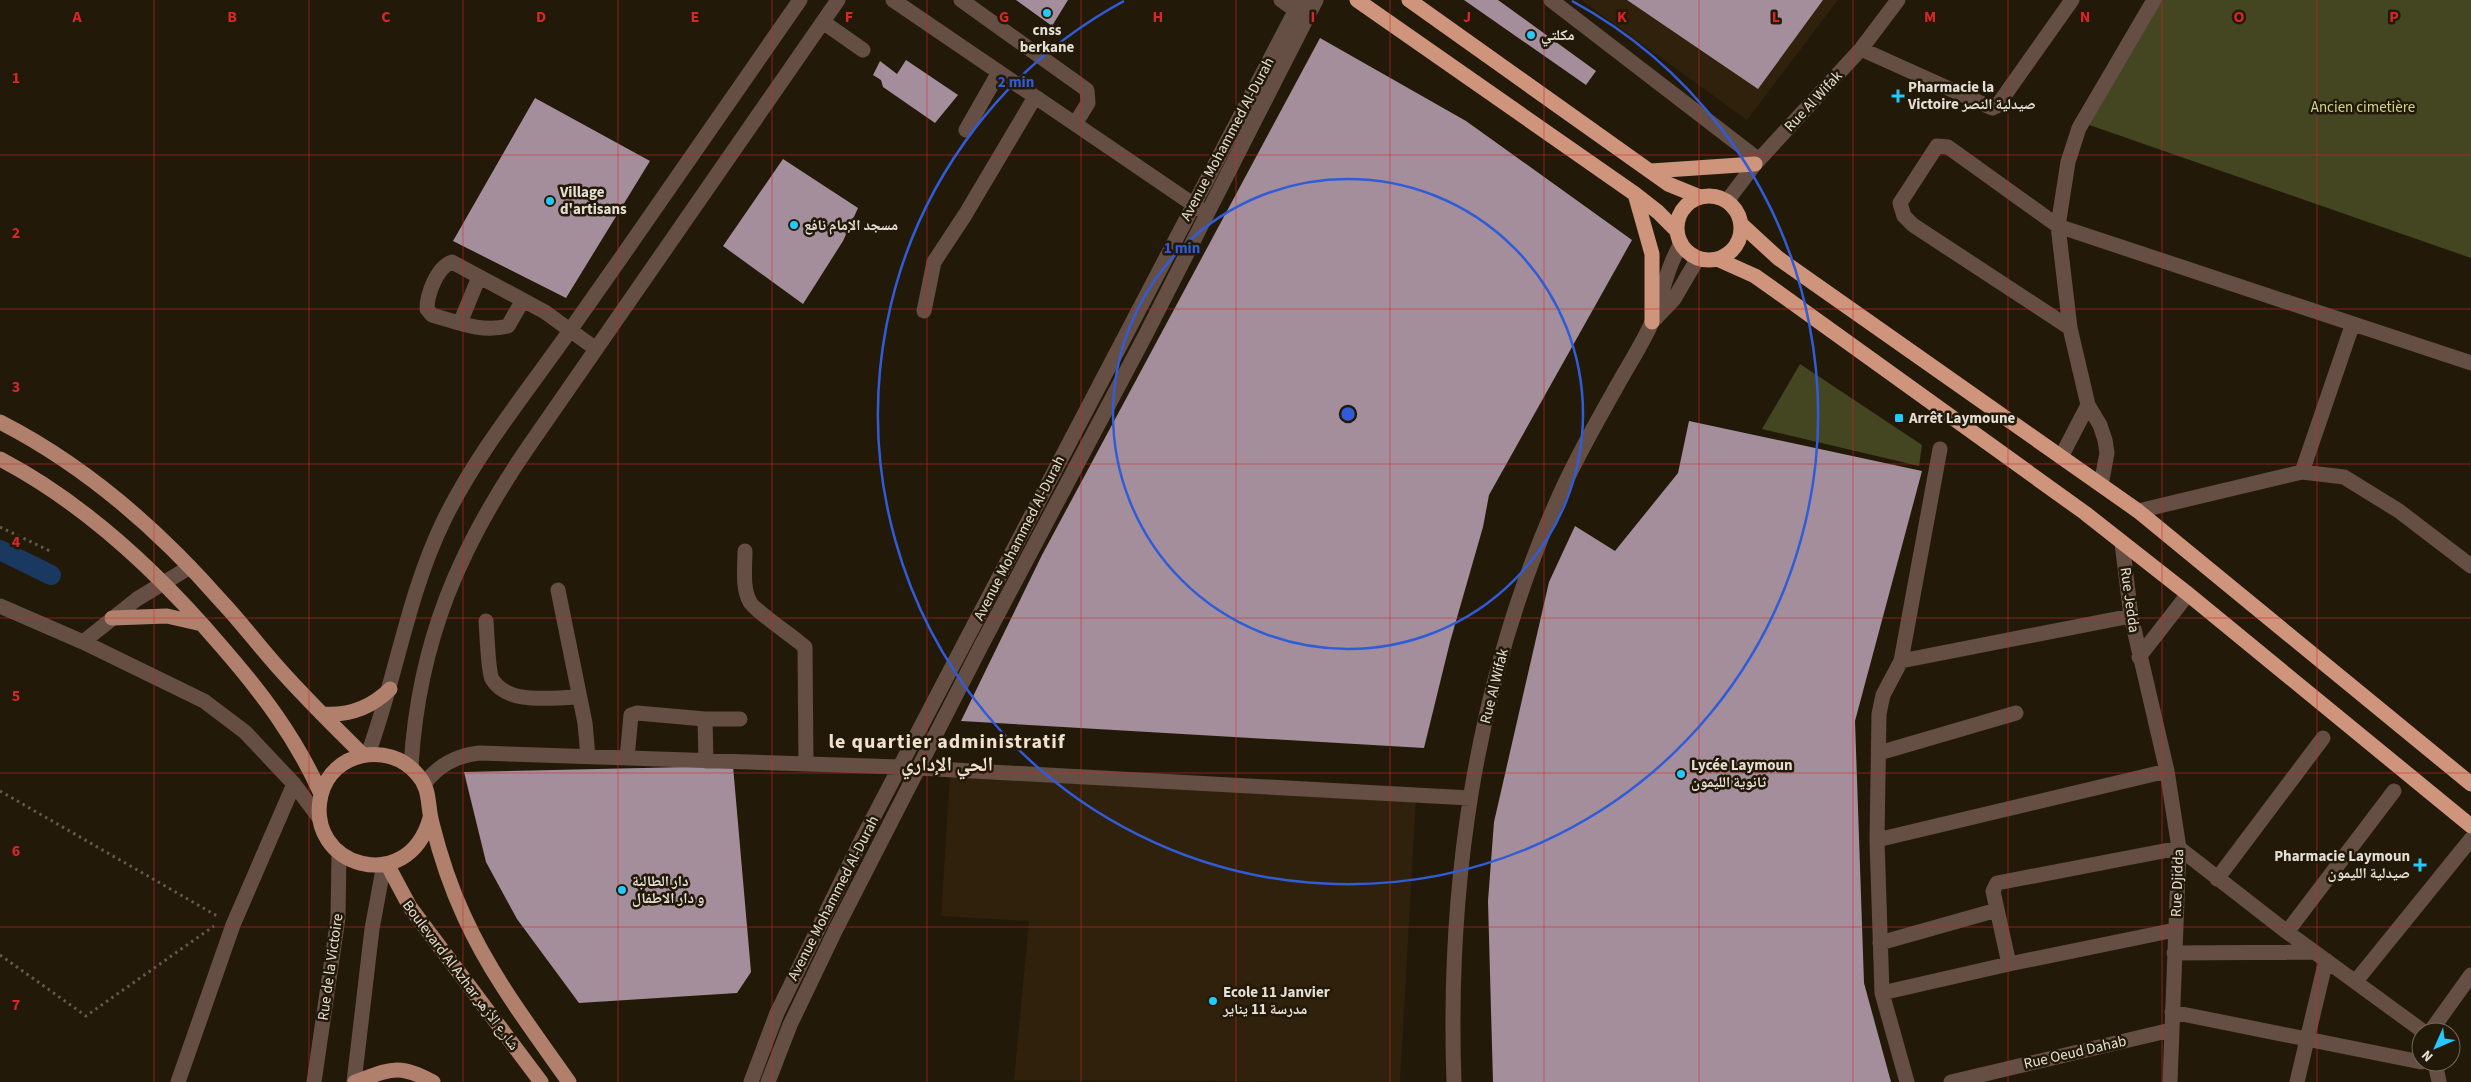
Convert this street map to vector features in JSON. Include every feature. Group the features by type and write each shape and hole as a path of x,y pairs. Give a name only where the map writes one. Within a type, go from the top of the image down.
{"highway":[{"path":"1358,0 1635,194 1658,212 1691,254 1698,258 1718,259 1754,276 2047,484 2188,594 2471,826"},
{"path":"1409,0 1676,188 1700,197 1718,197 1727,201 1739,215 1741,233 1733,250 1718,259"},
{"path":"1651,171 1757,162"},
{"path":"1635,194 1652,254 1652,322"},
{"path":"1679,237 1678,220 1682,210 1690,202 1700,197"},
{"path":"1741,224 1778,258 2138,511 2471,784"}],"main road":[{"path":"0,422 59,455 89,477 156,533 190,567 322,714 366,754"},
{"path":"0,459 76,507 121,544 163,583 202,624 262,694 284,723 298,746 321,794"},
{"path":"112,618 167,616 202,624"},
{"path":"322,714 347,714 359,710 381,698 390,690"},
{"path":"366,754 391,756 411,768 424,784 430,800 430,818 426,830 411,852 386,864 360,863 339,852 324,832 320,819 321,794 330,776 337,768 354,758 366,754"},
{"name":"Boulevard Al Azhar شارع الأزهر","path":"430,818 451,884 480,948 501,985 569,1082"},
{"name":"Boulevard Al Azhar شارع الأزهر","path":"386,864 410,907 541,1082"},
{"path":"355,1082 393,1069 410,1070 433,1082"}],"street":[{"path":"366,754 390,690 404,626 416,590 444,520 482,454 570,331 800,0"},
{"path":"411,768 418,703 439,616 452,579 487,509 838,0"},
{"path":"893,0 1192,205 1208,214"},
{"path":"961,0 1087,90 1088,103 1074,124"},
{"path":"1280,0 1297,5 1308,19"},
{"name":"Avenue Mohammed Al-Durah","path":"768,1082 790,1025 823,955 981,646 1208,214 1316,0"},
{"path":"1551,0 1757,162"},
{"name":"Rue Al Wifak","path":"1727,201 1757,162 1861,49 1898,0"},
{"path":"1861,49 1992,108 1997,106 2072,0"},
{"path":"2101,485 2107,453 2105,440 2100,425 2088,405 2070,328 2058,226 2068,162 2079,128 2154,0"},
{"name":"Avenue Mohammed Al-Durah","path":"751,1082 776,1013 808,945 1297,5"},
{"path":"823,22 863,50"},
{"path":"966,130 999,72"},
{"path":"924,311 934,262 965,215 1035,97"},
{"path":"2070,328 1913,225 1904,216 1900,203 1937,146 1943,146 2058,226 2352,326 2471,363"},
{"name":"Rue Al Wifak","path":"1454,1082 1455,948 1462,858 1470,798 1484,724 1502,651 1525,579 1553,509 1586,441 1652,322 1679,237"},
{"name":"Rue Al Wifak","path":"1652,322 1674,299 1698,258"},
{"path":"523,300 508,326 497,329 478,328 460,323 432,315 427,309 427,302 437,276 444,265 452,262 479,278 523,300 545,312 596,349"},
{"path":"460,323 479,278"},
{"path":"2302,472 2352,326"},
{"path":"2061,457 2088,405"},
{"path":"1907,1082 1882,994 1878,840 1879,714 1883,694 1901,661 1940,449"},
{"path":"2138,511 2302,472 2344,477 2358,484 2399,512 2471,566"},
{"name":"Rue Jedda","path":"2122,543 2131,616 2139,657"},
{"path":"745,551 745,584 750,603 789,632 805,647 806,764"},
{"path":"83,642 112,618 190,567"},
{"path":"558,590 585,723 588,757"},
{"path":"2139,657 2188,594"},
{"path":"0,606 83,642 204,701 245,732 294,784 320,819"},
{"path":"1901,661 2131,616"},
{"path":"486,621 492,678 502,689 512,695 539,698 580,697"},
{"name":"Rue Djidda","path":"2139,657 2166,771 2179,848 2171,1030 2175,1081"},
{"path":"627,758 630,715 637,713 706,719 740,719"},
{"path":"1879,753 2016,713"},
{"path":"706,719 706,761"},
{"path":"2218,879 2323,738"},
{"path":"424,784 442,765 466,755 479,753 900,767 1470,798"},
{"path":"1878,840 2166,771"},
{"path":"178,1082 233,925 294,784"},
{"path":"2288,932 2394,791"},
{"path":"2356,981 2471,839"},
{"path":"2009,964 1993,891 1997,883 2179,848 2288,932 2411,1022"},
{"name":"Rue de la Victoire","path":"314,1082 338,918 339,852"},
{"path":"355,1082 372,929 386,864"},
{"path":"1880,943 1997,910"},
{"path":"1882,994 2009,964 2175,930"},
{"path":"2174,953 2320,956"},
{"path":"2298,1082 2320,956"},
{"path":"2437,1022 2471,975"},
{"path":"2172,1012 2411,1059"},
{"name":"Rue Oeud Dahab","path":"1951,1082 2171,1030"}],"path":[{"path":"0,527 50,551"},
{"path":"0,791 223,919 86,1016 0,955"}],"shaded area":[{"path":"1581,0 1838,0 1747,120"},
{"name":"Ecole 11 Janvier مدرسة 11 يناير","path":"950,777 1416,798 1400,1082 1014,1080 1029,921 941,916"}],"green space":[{"name":"Ancien cimetière","path":"2149,0 2471,0 2471,258 2075,120"},
{"path":"1800,364 1922,445 1919,466 1762,429"}],"building":[{"name":"cnss berkane","path":"1016,0 1068,0 1052,26"},
{"name":"مكلتي","path":"1464,0 1498,0 1596,71 1586,85"},
{"path":"1627,0 1823,0 1758,89"},
{"path":"1320,38 1466,121 1632,240 1489,495 1483,527 1450,642 1424,748 961,721 1042,555"},
{"path":"906,60 958,95 935,123 883,87 881,80 873,75 880,61 897,74"},
{"name":"Village d'artisans","path":"535,98 650,161 566,298 453,241"},
{"name":"مسجد الإمام نافع","path":"783,159 858,208 843,241 803,304 723,246"},
{"name":"Lycée Laymoun ثانوية الليمون","path":"1689,421 1922,471 1855,721 1864,983 1891,1082 1493,1082 1488,901 1494,822 1549,582 1575,526 1615,551 1678,473"},
{"name":"دار الطالبة و دار الاطفال","path":"733,766 751,972 737,993 579,1003 517,919 486,862 464,772"}],"waterway":[{"path":"0,550 51,575"}],"place":[{"name":"cnss berkane","path":"1047,13"},
{"name":"مكلتي","path":"1531,35"},
{"name":"Pharmacie la Victoire صيدلية النصر","path":"1898,96"},
{"name":"Village d'artisans","path":"550,201"},
{"name":"مسجد الإمام نافع","path":"794,225"},
{"name":"Arrêt Laymoune","path":"1899,418"},
{"name":"Lycée Laymoun ثانوية الليمون","path":"1681,774"},
{"name":"Pharmacie Laymoun صيدلية الليمون","path":"2420,865"},
{"name":"دار الطالبة و دار الاطفال","path":"622,890"},
{"name":"Ecole 11 Janvier مدرسة 11 يناير","path":"1213,1001"}],"district":[{"name":"le quartier administratif الحي الإداري","path":"947,752"}]}
